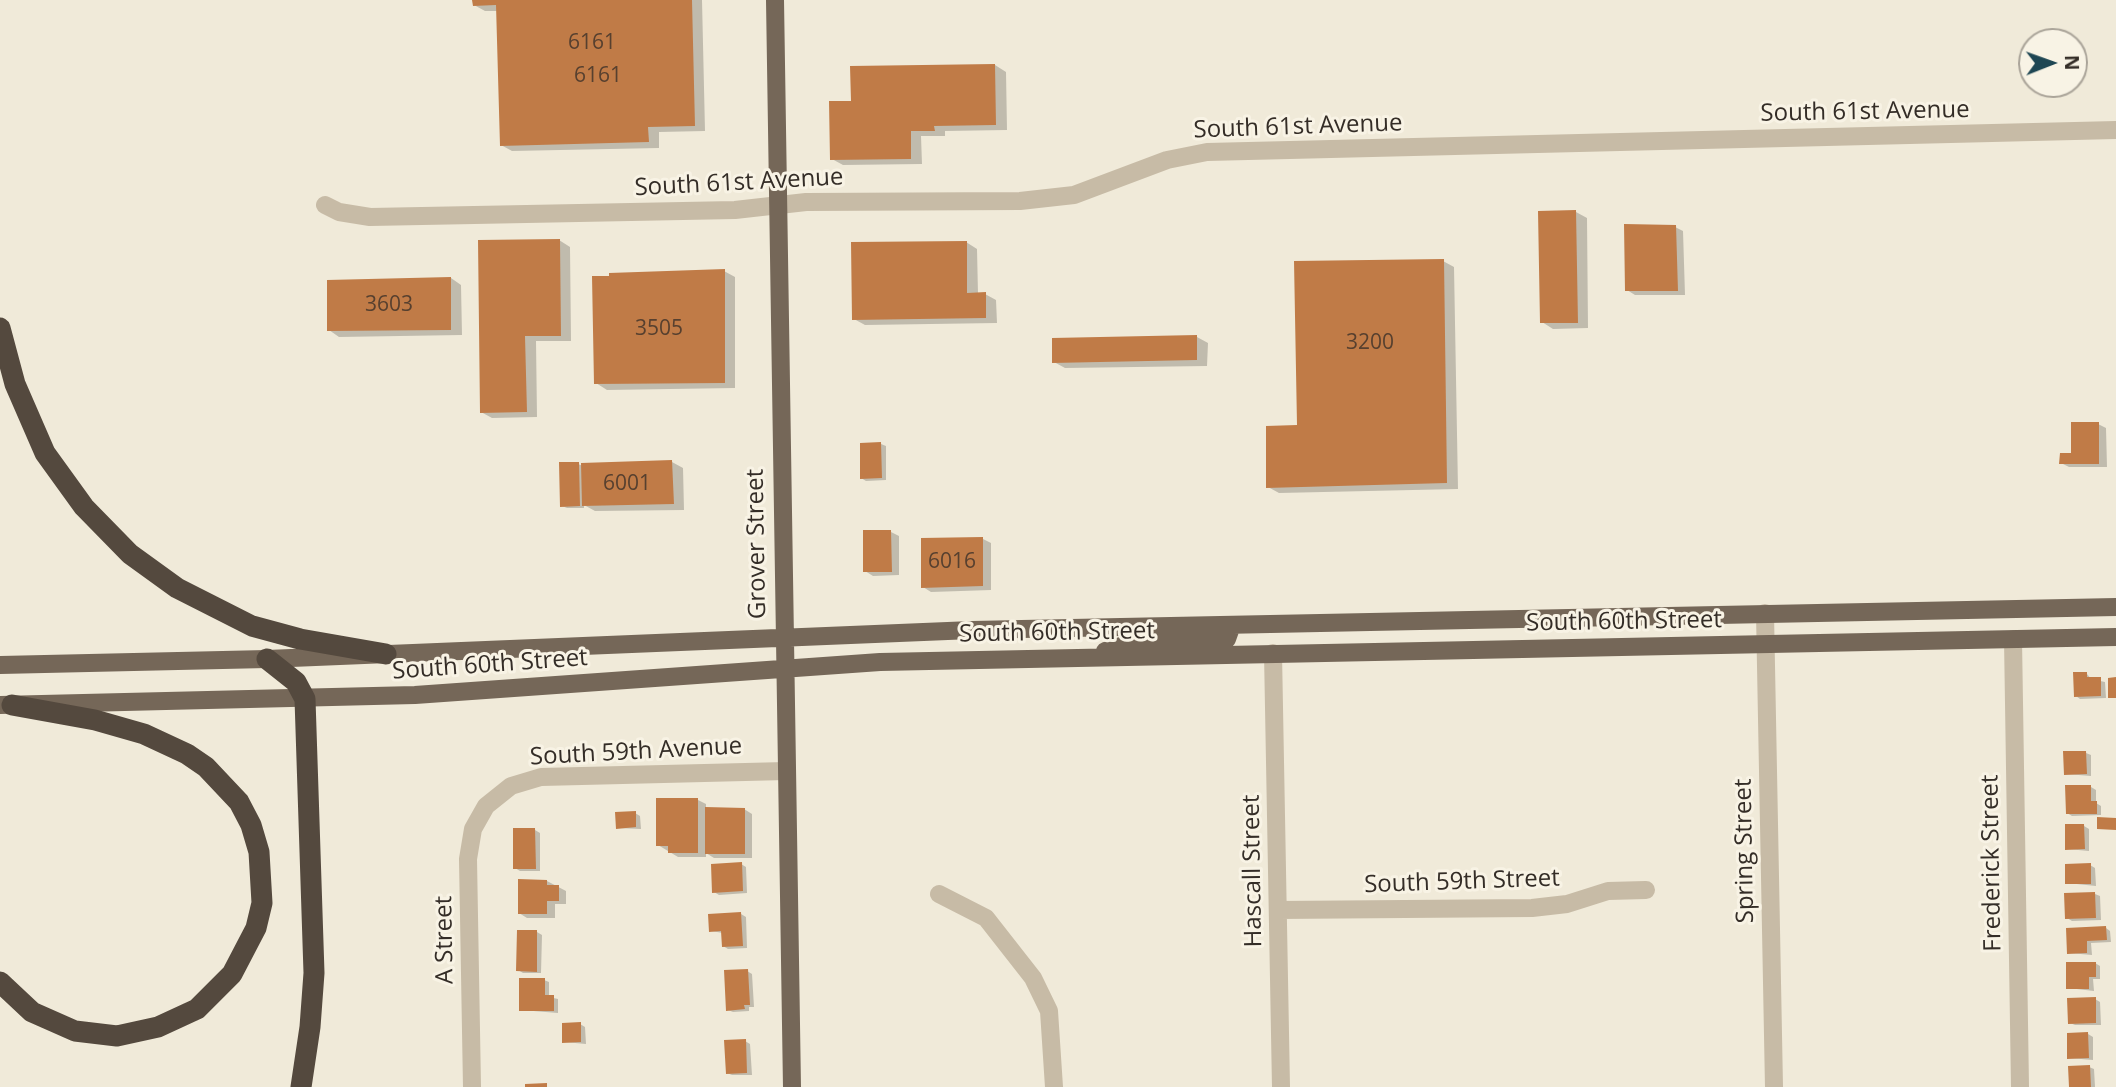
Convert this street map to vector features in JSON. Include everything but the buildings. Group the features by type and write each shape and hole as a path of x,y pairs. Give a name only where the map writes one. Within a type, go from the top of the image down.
{"highway":[{"path":"0,328 15,384 45,453 84,507 130,554 177,588 252,626 300,639 386,654"},
{"path":"267,659 296,682 305,699 314,963 310,1027 301,1087"},
{"path":"0,982 32,1012 75,1031 117,1036 158,1027 197,1009 232,974 256,928 262,903 260,852 251,825 239,802 206,767 167,743 134,730 6,705"}],"main road":[{"name":"Grover Street","path":"775,0 792,1087"},
{"name":"South 60th Street","path":"0,665 267,659 783,637 2116,607"},
{"path":"1085,657 1133,642 1227,639 1231,625"},
{"name":"South 60th Street","path":"6,705 305,699 483,691 784,667 1085,657 2116,637"}],"street":[{"name":"South 61st Avenue","path":"325,205 348,214 370,217 735,210 778,205 1052,199 1090,191 1167,160 1207,152 2116,130"},
{"name":"Spring Street","path":"1765,613 1774,1087"},
{"name":"Frederick Street","path":"2013,639 2020,1087"},
{"name":"Hascall Street","path":"1273,653 1281,1087"},
{"name":"South 59th Avenue","path":"494,799 521,782 541,777 786,771"},
{"name":"A Street","path":"472,1087 468,859 473,829 494,799"},
{"name":"South 59th Street","path":"1278,910 1532,908 1567,904 1608,891 1646,890"},
{"path":"939,894 986,918 1033,978 1049,1011 1054,1087"}]}
